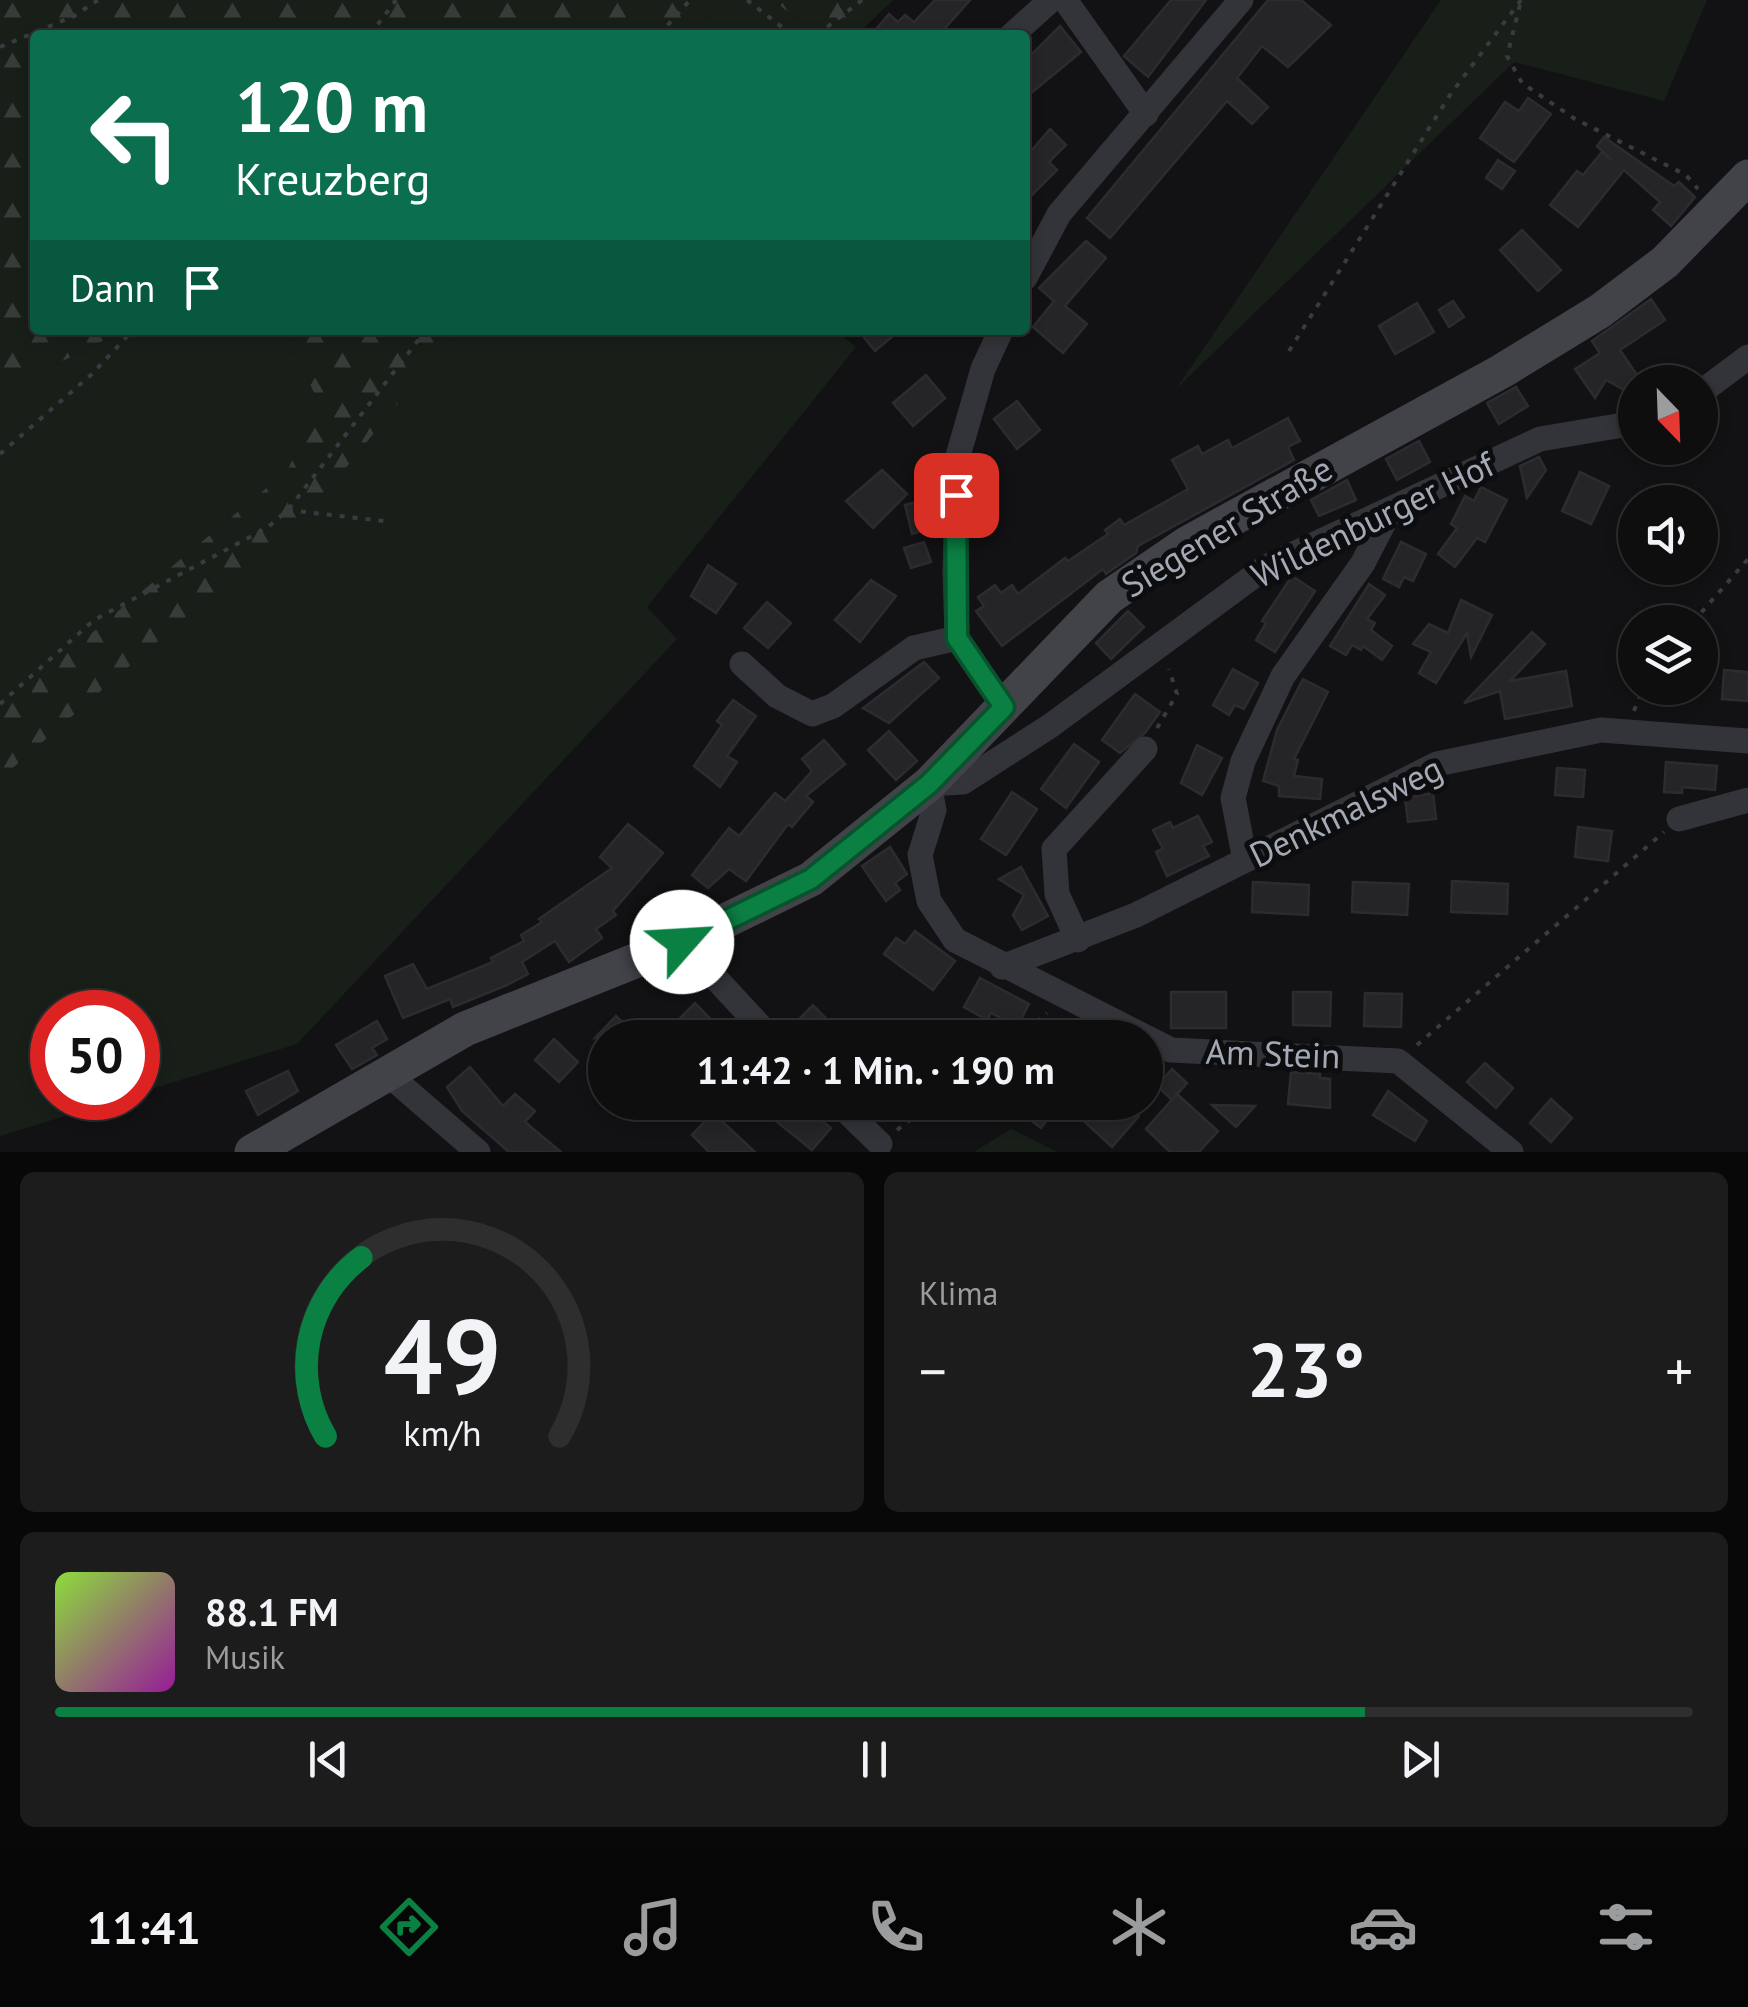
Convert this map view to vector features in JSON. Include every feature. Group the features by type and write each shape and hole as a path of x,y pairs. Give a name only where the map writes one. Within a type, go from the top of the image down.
{"main road":[{"name":"Siegener Straße","path":"252,1152 482,1022 682,942 811,879 929,784 1109,597 1188,543 1502,372 1600,311 1666,262 1748,177"}],"street":[{"path":"1018,30 1051,0"},
{"path":"1065,0 1146,114"},
{"path":"1030,269 1059,214 1241,0"},
{"path":"999,335 983,369 958,456 957,638 1004,707"},
{"path":"1718,380 1748,356"},
{"name":"Wildenburger Hof","path":"929,784 963,782 1050,726 1160,641 1266,567 1540,440 1618,426"},
{"path":"1245,860 1233,798 1244,761 1283,676 1363,562 1391,510"},
{"path":"742,664 777,696 812,714 833,706 914,648 957,638"},
{"name":"Denkmalsweg","path":"1002,966 1078,940 1437,764 1601,730 1748,741"},
{"path":"1078,940 1058,894 1054,848 1144,749"},
{"name":"Am Stein","path":"929,784 934,810 920,856 929,900 955,940 1171,1050 1398,1061"},
{"path":"1679,819 1748,800"},
{"path":"682,942 754,1020"},
{"path":"1398,1061 1511,1152"},
{"path":"389,1075 478,1152"},
{"path":"855,1120 880,1144"}],"path":[{"path":"42,30 98,0"},
{"path":"374,30 396,0"},
{"path":"663,30 690,0"},
{"path":"748,0 786,30"},
{"path":"823,30 862,0"},
{"path":"1521,0 1508,56 1522,83 1576,119 1686,175 1715,211"},
{"path":"1288,351 1450,96 1521,0"},
{"path":"0,48 30,35"},
{"path":"0,454 92,374 128,335"},
{"path":"0,704 94,620 267,528 288,510 422,335"},
{"path":"288,510 391,522"},
{"path":"1708,605 1748,560"},
{"path":"1144,749 1177,694 1160,641"},
{"path":"1398,1061 1679,819"},
{"path":"1039,1020 1065,999"},
{"path":"880,1144 910,1120"}],"green space":[{"path":"0,0 722,0 698,30 30,30 30,335 115,335 0,392"},
{"path":"722,0 773,0 812,30 698,30"},
{"path":"773,0 893,0 861,30 812,30"},
{"path":"1441,0 1707,0 1664,101 1514,62 1176,389"},
{"path":"115,335 286,335 319,403 287,471 47,670 0,699 0,392"},
{"path":"286,335 453,335 320,500 0,779 0,699 47,670 287,471 319,403"},
{"path":"453,335 842,335 856,347 647,607 677,639 297,1044 160,1086 160,990 30,990 30,1120 52,1120 0,1136 0,779 320,500"},
{"path":"1011,1129 1057,1152 974,1152"}],"building":[{"path":"935,0 970,0 943,30 875,30 889,14 898,22 905,15 914,22"},
{"path":"1171,0 1206,0 1148,77 1124,56"},
{"path":"1268,0 1301,0 1331,25 1288,67 1262,46 1237,78 1268,107 1252,124 1227,101 1110,238 1087,218"},
{"path":"1060,26 1081,52 1030,94 1030,56"},
{"path":"1528,98 1551,114 1514,162 1480,138 1505,102 1519,111"},
{"path":"1050,129 1066,145 1049,162 1057,170 1030,197 1030,152"},
{"path":"1604,137 1674,186 1679,182 1695,197 1671,226 1653,210 1660,202 1624,170 1578,227 1550,205 1577,171 1583,175 1602,152 1612,160 1597,146"},
{"path":"1498,160 1515,171 1502,189 1486,178"},
{"path":"1522,230 1561,270 1538,291 1500,250"},
{"path":"1086,241 1106,258 1065,306 1087,324 1063,353 1033,327 1054,301 1039,288"},
{"path":"1651,299 1665,320 1620,350 1630,365 1618,365 1618,387 1606,380 1595,398 1575,369 1600,353 1592,341"},
{"path":"1453,301 1464,317 1449,327 1439,310"},
{"path":"1417,303 1434,332 1395,354 1379,326"},
{"path":"862,335 894,335 875,351"},
{"path":"926,375 945,398 913,426 893,403"},
{"path":"1516,387 1528,406 1499,424 1487,403"},
{"path":"1017,401 1040,430 1017,449 994,419"},
{"path":"1288,418 1300,441 1288,447 1294,460 1138,546 1136,553 1106,574 1103,569 1002,646 976,611 984,606 978,597 995,585 1001,593 1012,585 1018,594 1065,558 1068,561 1108,534 1105,530 1120,519 1124,525 1188,489 1172,460 1198,446 1202,454 1228,440 1232,448"},
{"path":"1419,441 1430,462 1397,480 1386,459"},
{"path":"1539,457 1546,470 1527,498 1520,466"},
{"path":"882,470 907,494 873,528 846,501"},
{"path":"1580,472 1609,486 1591,524 1562,511"},
{"path":"1347,480 1356,500 1319,516 1311,500"},
{"path":"1481,487 1507,500 1485,542 1477,538 1455,567 1438,554 1457,528 1451,524 1465,496 1474,501"},
{"path":"927,499 935,527 912,534 905,505"},
{"path":"924,542 931,562 911,568 904,548"},
{"path":"1401,542 1426,554 1413,581 1404,577 1399,587 1383,579"},
{"path":"708,565 736,584 716,613 691,596"},
{"path":"1292,576 1315,591 1275,652 1256,640 1266,623 1262,621"},
{"path":"871,580 896,596 860,642 835,620"},
{"path":"1369,584 1385,595 1367,619 1375,623 1371,630 1392,646 1382,660 1363,646 1361,650 1352,645 1346,655 1330,646"},
{"path":"1461,600 1492,615 1471,657 1467,633 1436,683 1419,673 1431,652 1413,644 1429,624 1448,633"},
{"path":"767,602 791,623 768,648 744,628"},
{"path":"1128,611 1144,627 1111,659 1096,643"},
{"path":"1532,632 1545,644 1510,681 1566,671 1572,706 1505,719 1500,691 1464,703"},
{"path":"924,662 939,678 889,723 863,708"},
{"path":"1233,669 1258,683 1244,709 1235,705 1229,715 1213,705"},
{"path":"1724,670 1748,672 1748,701 1722,699"},
{"path":"1303,679 1328,692 1294,759 1298,760 1294,776 1322,779 1320,799 1279,796 1279,786 1263,781 1277,730"},
{"path":"1135,694 1160,712 1145,733 1120,753 1102,740"},
{"path":"733,700 756,716 727,756 737,762 720,787 694,766 722,725 717,721"},
{"path":"889,731 917,761 896,780 868,750"},
{"path":"824,740 845,764 806,796 813,802 792,827 788,824 746,881 729,869 708,888 692,875 729,828 739,836 775,793 785,801 812,771 802,759"},
{"path":"1074,744 1099,762 1066,808 1041,789"},
{"path":"1197,745 1222,758 1202,795 1181,783"},
{"path":"1666,762 1717,766 1715,790 1682,787 1682,793 1664,792"},
{"path":"1557,768 1585,770 1583,797 1555,795"},
{"path":"1012,792 1037,809 1006,855 981,839"},
{"path":"1433,793 1436,819 1408,822 1405,798"},
{"path":"1198,816 1212,842 1203,846 1209,856 1167,876 1156,852 1163,849 1153,830 1170,822 1173,828"},
{"path":"628,824 663,853 613,911 616,915 596,929 602,938 569,962 555,941 522,962 528,974 507,985 453,1007 450,999 403,1018 385,976 413,964 427,989 493,962 491,958 524,941 521,935 542,922 539,919 612,868 600,857"},
{"path":"1578,827 1612,831 1608,861 1575,857"},
{"path":"890,847 907,874 895,883 900,890 886,901 862,866"},
{"path":"1021,867 1048,916 1022,930 1013,915 1024,895 999,879"},
{"path":"1452,881 1508,884 1507,914 1451,912"},
{"path":"1253,882 1309,885 1308,915 1252,912"},
{"path":"1353,882 1409,884 1407,915 1352,912"},
{"path":"915,931 955,961 933,990 884,954 896,938 905,944"},
{"path":"980,978 1029,1004 1021,1020 1004,1020 991,1013 987,1020 964,1007"},
{"path":"1171,992 1226,992 1226,1028 1171,1028"},
{"path":"1293,992 1331,992 1330,1026 1293,1025"},
{"path":"1365,993 1402,994 1401,1027 1364,1026"},
{"path":"695,1003 712,1020 678,1020"},
{"path":"813,1005 828,1020 798,1020"},
{"path":"377,1021 387,1039 372,1048 377,1055 352,1069 336,1045"},
{"path":"554,1039 578,1062 559,1082 535,1060"},
{"path":"1485,1063 1513,1088 1496,1108 1467,1082"},
{"path":"470,1067 503,1106 515,1094 535,1111 525,1122 561,1152 509,1152 462,1111 447,1087"},
{"path":"1172,1069 1187,1083 1172,1100 1163,1092 1163,1079"},
{"path":"288,1071 298,1091 258,1115 246,1091"},
{"path":"1291,1072 1320,1074 1320,1078 1330,1079 1330,1108 1288,1104"},
{"path":"1388,1091 1427,1121 1415,1141 1373,1115"},
{"path":"1177,1094 1218,1131 1199,1152 1170,1152 1146,1129 1154,1120 1163,1120 1163,1110"},
{"path":"1551,1099 1572,1118 1551,1142 1530,1123"},
{"path":"1212,1105 1255,1106 1236,1127"},
{"path":"706,1120 721,1120 755,1152 709,1152 692,1135"},
{"path":"774,1120 820,1120 831,1128 812,1150"},
{"path":"1030,1120 1047,1120 1041,1128"},
{"path":"1083,1120 1136,1120 1112,1147"}],"route":[{"path":"682,942 811,879 929,784 1004,707 957,638 956,495"}]}
